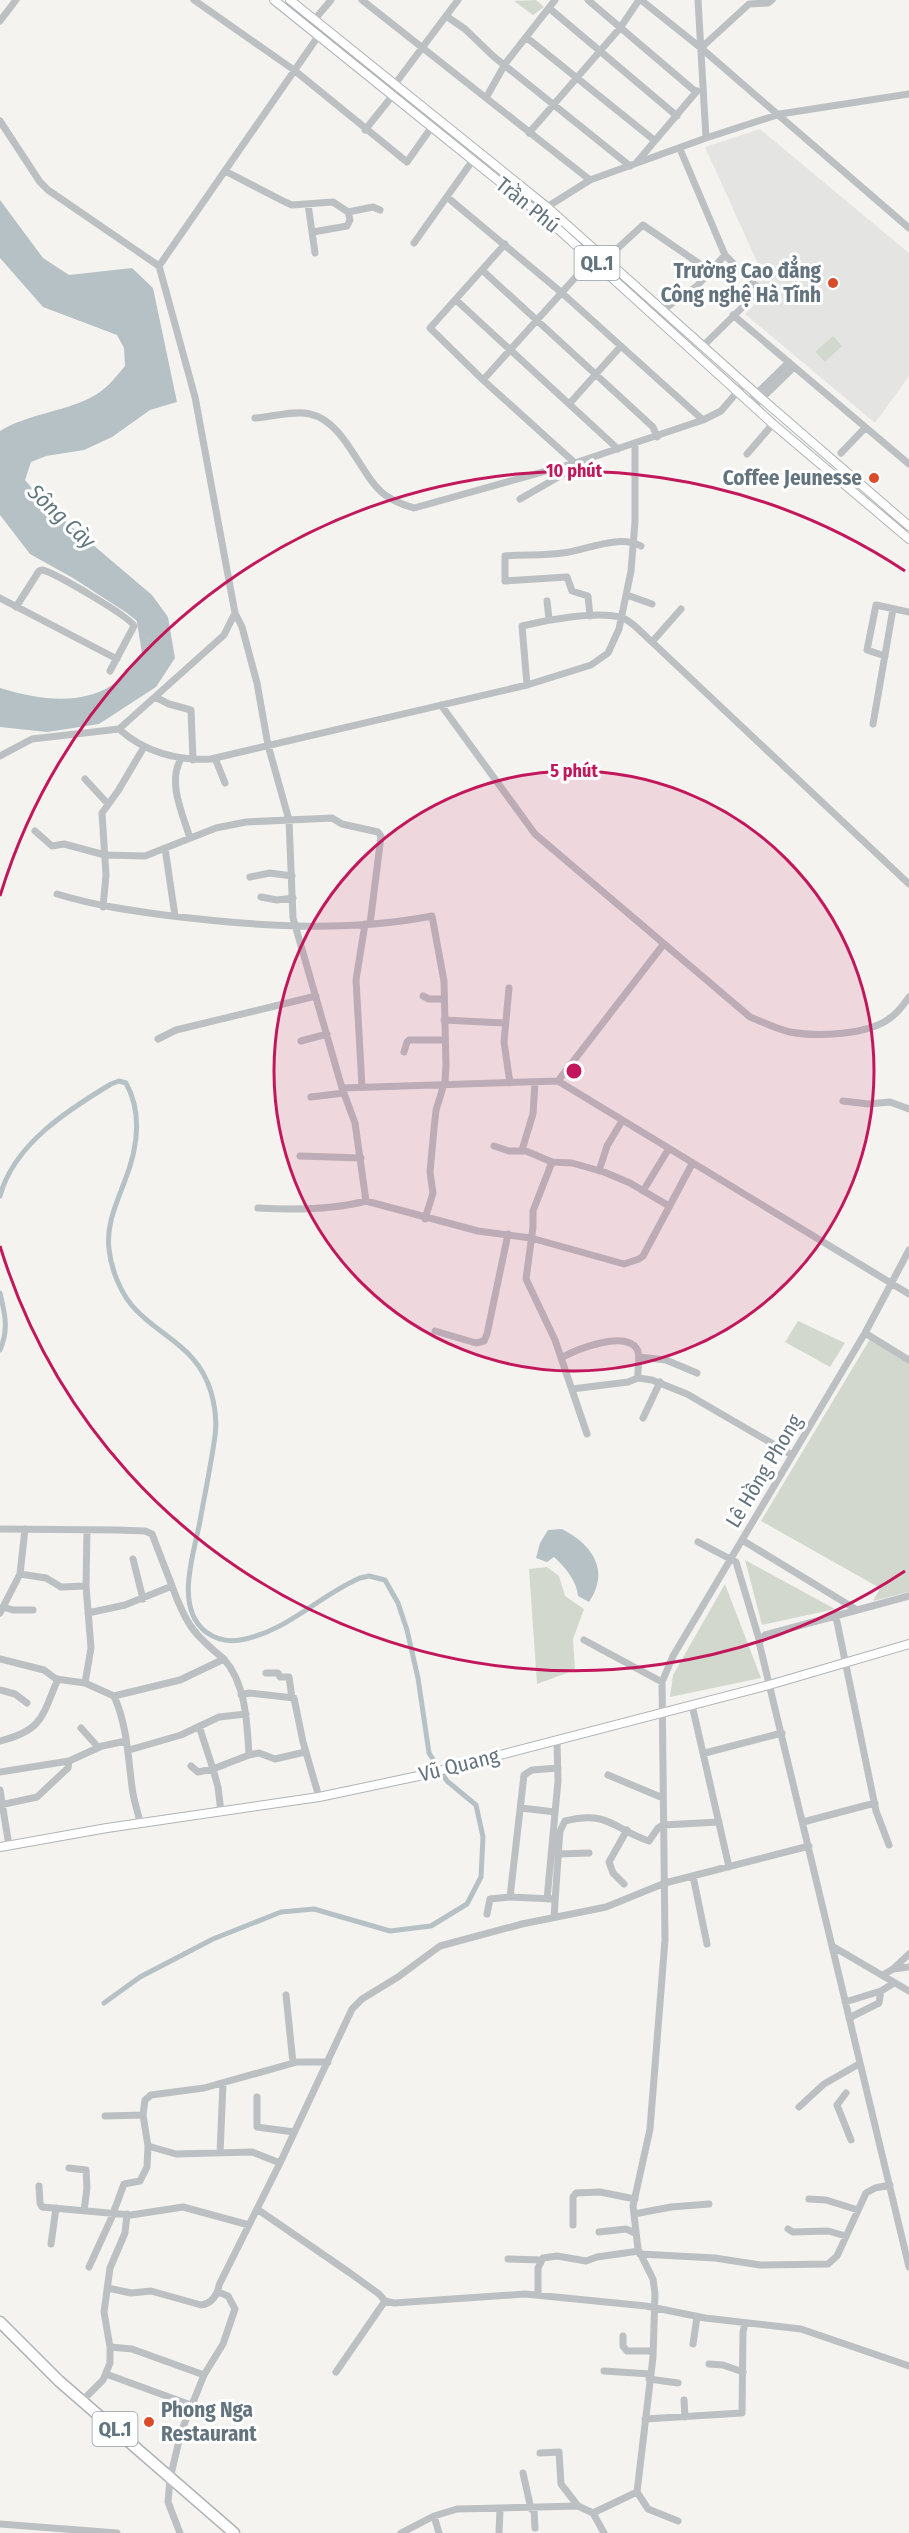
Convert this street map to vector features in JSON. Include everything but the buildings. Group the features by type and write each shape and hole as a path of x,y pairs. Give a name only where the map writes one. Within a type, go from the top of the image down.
{"highway":[{"name":"QL.1","path":"0,2322 39,2363 170,2480 234,2533"}],"main road":[{"name":"Trần Phú","path":"274,0 592,259 773,424 909,540"},
{"name":"Trần Phú","path":"290,0 547,207 744,384 909,526"},
{"name":"Vũ Quang","path":"5,1846 140,1823 319,1797 423,1775 770,1685 909,1644"}],"street":[{"path":"0,21 15,0"},
{"path":"194,0 294,70 407,162 431,128"},
{"path":"315,19 331,0"},
{"path":"362,0 590,180"},
{"path":"394,84 458,0"},
{"path":"486,98 505,64 555,0"},
{"path":"588,0 696,92"},
{"path":"529,133 620,28 640,0 701,48 909,228"},
{"path":"698,0 706,138"},
{"path":"701,48 749,4 769,1"},
{"path":"549,8 677,116"},
{"path":"446,16 633,164"},
{"path":"159,266 319,35"},
{"path":"526,37 654,140"},
{"path":"633,164 677,116 704,82"},
{"path":"547,207 590,180 776,115 909,94"},
{"path":"365,130 393,96"},
{"path":"0,121 40,182 48,190 159,266 195,397 235,613 242,627 257,683 268,745 289,820 295,925 343,1091 355,1123 366,1201"},
{"path":"680,149 725,255 758,288 758,293 703,346"},
{"path":"414,243 473,160"},
{"path":"225,171 292,205 333,202 348,212 374,207 380,210"},
{"path":"447,196 562,293 703,420"},
{"path":"308,204 315,253"},
{"path":"313,232 347,226 350,223 348,212"},
{"path":"606,259 643,225 710,271"},
{"path":"505,244 430,328 483,380 575,463"},
{"path":"663,310 697,286 725,255"},
{"path":"483,380 592,259"},
{"path":"482,270 653,427 657,437"},
{"path":"456,300 618,450"},
{"path":"733,315 909,464"},
{"path":"570,404 621,346"},
{"path":"752,404 792,365"},
{"path":"255,418 303,413 321,418 338,433 383,493 401,504 414,508 618,450 703,420 721,411 744,384"},
{"path":"747,454 773,424"},
{"path":"841,453 865,428"},
{"path":"119,729 144,747 181,759 214,758 527,684 591,665 603,657 614,643 627,595 633,542 635,444"},
{"path":"520,499 567,472 575,463"},
{"path":"590,616 588,596 572,591 569,578 506,582 504,557 561,554 619,542 633,542 641,546"},
{"path":"16,607 39,571 47,571 133,623 134,626 110,672"},
{"path":"627,595 652,604"},
{"path":"0,598 117,659"},
{"path":"547,601 549,619"},
{"path":"885,656 869,651 867,647 876,605 909,612"},
{"path":"652,642 681,609"},
{"path":"873,724 893,609"},
{"path":"0,756 32,739 119,729 224,635 235,613"},
{"path":"527,684 522,626 549,619 590,616 622,618 652,642 909,884"},
{"path":"155,697 169,704 191,710 193,760"},
{"path":"441,705 535,834 750,1017 789,1032 813,1035 869,1028 891,1018 909,997"},
{"path":"103,907 106,879 101,819 144,747"},
{"path":"214,758 225,783"},
{"path":"181,759 176,774 178,796 190,838"},
{"path":"84,779 108,804"},
{"path":"35,831 52,846 64,844 105,855 145,856 216,828 246,822 328,817 342,824 380,833 382,839 356,980 362,1087"},
{"path":"165,848 175,916"},
{"path":"250,877 270,873 292,876"},
{"path":"57,894 103,907 208,921 295,925 367,924 432,916 442,963 446,1040 444,1086 436,1110 430,1172 433,1193 425,1219"},
{"path":"261,897 277,900 293,898"},
{"path":"558,1081 663,945"},
{"path":"509,988 504,1023 504,1048 510,1083"},
{"path":"158,1039 176,1030 316,996"},
{"path":"423,996 429,999 444,999"},
{"path":"444,1020 504,1023"},
{"path":"301,1041 327,1034"},
{"path":"404,1052 409,1040 446,1040"},
{"path":"311,1097 362,1087 558,1081 668,1150 909,1294"},
{"path":"522,1150 533,1114 535,1082"},
{"path":"843,1101 867,1104 890,1102 909,1109"},
{"path":"599,1171 607,1146 622,1121"},
{"path":"494,1146 509,1151 522,1150 552,1162 572,1163 599,1171 621,1179 669,1206"},
{"path":"644,1191 668,1150"},
{"path":"300,1156 361,1158"},
{"path":"552,1162 534,1208 527,1282 553,1335 587,1434"},
{"path":"258,1208 348,1206 366,1201 425,1219 478,1231 531,1238 613,1262 631,1263 643,1256 692,1164"},
{"path":"435,1331 477,1343 484,1341 508,1234"},
{"name":"Lê Hồng Phong","path":"637,2492 653,2351 655,2308 655,2286 639,2253 634,2214 650,2129 665,1940 662,1682 673,1656 865,1333 909,1250"},
{"path":"865,1333 909,1360"},
{"path":"561,1358 618,1339 624,1340 635,1347 639,1357 638,1378"},
{"path":"639,1357 666,1360 697,1373"},
{"path":"572,1389 627,1382 638,1378 660,1382 687,1394 792,1455"},
{"path":"643,1418 660,1382"},
{"path":"0,1529 150,1533 155,1538 185,1621 192,1631 234,1671 246,1714 249,1755"},
{"path":"25,1529 20,1574 2,1610 33,1611"},
{"path":"85,1683 91,1648 86,1586 87,1530"},
{"path":"742,1540 857,1610"},
{"path":"698,1542 736,1562 759,1639 761,1638"},
{"path":"133,1559 142,1599"},
{"path":"20,1574 46,1578 61,1587 86,1586"},
{"path":"88,1613 142,1599 172,1586"},
{"path":"761,1638 909,1596"},
{"path":"836,1617 875,1803 889,1845"},
{"path":"761,1638 759,1642 909,2266"},
{"path":"584,1640 662,1682"},
{"path":"0,1659 44,1670 58,1679 85,1683 114,1695 180,1680 224,1659"},
{"path":"266,1673 278,1673 280,1677 289,1677 292,1698"},
{"path":"0,1741 25,1731 41,1719 58,1679"},
{"path":"0,1690 15,1694 27,1703"},
{"path":"241,1695 249,1693 292,1698 296,1701 305,1752 319,1797"},
{"path":"114,1695 120,1709 129,1750 132,1788 140,1823"},
{"path":"692,1705 705,1753 729,1867"},
{"path":"129,1750 181,1735 221,1717 246,1714"},
{"path":"199,1726 218,1787 221,1812"},
{"path":"81,1728 98,1747"},
{"path":"705,1753 782,1733"},
{"path":"554,1917 551,1899 558,1767 557,1740"},
{"path":"0,1772 69,1761 98,1747 126,1741"},
{"path":"190,1766 198,1772 259,1753 275,1759 305,1752"},
{"path":"1,1805 37,1797 68,1768 69,1761"},
{"path":"510,1897 525,1772 558,1767"},
{"path":"608,1775 663,1798"},
{"path":"0,1790 5,1846"},
{"path":"803,1822 875,1803"},
{"path":"521,1808 555,1812"},
{"path":"551,1899 560,1831 565,1821 597,1818 611,1821 649,1841 663,1825 719,1822"},
{"path":"624,1884 613,1873 609,1862 627,1830"},
{"path":"108,2288 131,2293 151,2291 201,2305 208,2303 218,2292 219,2285 356,2004 398,1977 434,1949 554,1917 612,1905 664,1883 808,1846"},
{"path":"558,1854 589,1853"},
{"path":"693,1876 707,1944"},
{"path":"487,1914 490,1899 510,1897 551,1899"},
{"path":"832,1946 907,1989"},
{"path":"883,1975 909,1954"},
{"path":"893,1969 909,1967"},
{"path":"845,2002 881,1990 894,1983"},
{"path":"849,2018 879,2003 881,1990"},
{"path":"286,1995 293,2063"},
{"path":"89,2267 114,2213 124,2184 140,2181 144,2175 148,2146 143,2115 145,2100 151,2095 204,2088 293,2063 328,2062"},
{"path":"800,2107 824,2084 860,2064"},
{"path":"220,2153 223,2083"},
{"path":"846,2093 837,2105 850,2140"},
{"path":"257,2097 257,2127 294,2132"},
{"path":"105,2116 143,2115"},
{"path":"148,2146 176,2154 252,2151 280,2163"},
{"path":"69,2168 86,2170 84,2211"},
{"path":"508,2259 541,2260 557,2256 586,2261 597,2257 639,2253 715,2258 760,2265 828,2264 834,2260 866,2193 875,2188 890,2185"},
{"path":"39,2186 40,2206 127,2214 183,2207 249,2225"},
{"path":"573,2225 573,2197 576,2193 600,2192 635,2199"},
{"path":"809,2199 826,2200 858,2210"},
{"path":"634,2214 671,2207 709,2204"},
{"path":"51,2244 56,2208"},
{"path":"257,2209 350,2273 385,2301 394,2303 538,2295 655,2308 697,2317 801,2330 909,2366"},
{"path":"82,2401 97,2389 106,2374 111,2359 104,2320 110,2268 125,2233 127,2214"},
{"path":"599,2232 626,2229 635,2233"},
{"path":"788,2229 793,2232 828,2231 846,2236"},
{"path":"538,2295 541,2260"},
{"path":"180,2533 168,2502 170,2480 181,2432 204,2375 223,2344 235,2309 228,2296 218,2292"},
{"path":"336,2372 385,2301"},
{"path":"693,2344 697,2317"},
{"path":"645,2419 741,2413 743,2332 746,2323"},
{"path":"623,2336 625,2350 653,2351"},
{"path":"110,2347 132,2349 204,2375"},
{"path":"709,2364 723,2365 743,2372"},
{"path":"604,2371 650,2376 678,2383"},
{"path":"106,2374 191,2405"},
{"path":"684,2400 684,2417"},
{"path":"540,2453 557,2451 560,2453 561,2484 578,2506 593,2513 604,2533"},
{"path":"523,2473 535,2528"},
{"path":"593,2513 637,2492 651,2511 678,2522"},
{"path":"401,2533 434,2516 457,2509 500,2510 578,2506"},
{"path":"499,2533 500,2510"},
{"path":"434,2516 439,2533"},
{"path":"0,2524 117,2533"}],"shaded area":[{"path":"536,0 544,7 533,15 514,1"},
{"name":"Trường Cao đẳng Công nghệ Hà Tĩnh","path":"760,129 909,253 909,376 875,423 745,314 767,291 747,275 759,266 705,147"},
{"path":"0,200 43,258 69,275 132,268 153,288 177,402 150,410 112,437 84,450 46,456 31,462 25,480 46,505 152,595 168,617 175,658 156,687 99,724 47,732 0,727 0,688 45,698 67,699 87,696 105,689 122,678 137,661 149,639 137,621 127,613 73,578 30,554 0,515 0,431 22,421 79,403 100,392 125,366 124,348 117,335 43,307 0,258"},
{"path":"833,336 842,346 825,362 815,352"},
{"path":"798,1321 845,1343 830,1367 785,1342"},
{"path":"870,1339 909,1363 909,1592 873,1601 880,1588 761,1521"},
{"path":"562,1529 582,1543 595,1560 598,1580 589,1602 578,1596 570,1575 554,1557 547,1562 536,1558 540,1543 548,1530"},
{"path":"745,1560 835,1609 762,1625"},
{"path":"547,1567 559,1576 565,1596 584,1609 573,1639 575,1670 537,1684 529,1569"},
{"path":"725,1584 761,1678 670,1697 673,1675"}],"waterway":[{"name":"Sông Cày","path":"141,619 146,658"},
{"path":"0,1196 17,1160 45,1130 77,1105 111,1084 119,1081 126,1083 135,1107 136,1133 129,1171 110,1224 108,1240 112,1265 121,1289 136,1310 179,1345 198,1365 211,1392 215,1408 216,1425 213,1447 189,1580 188,1595 196,1621 206,1632 218,1639 240,1640 257,1636 288,1622 330,1594 360,1578 369,1576 385,1580 398,1603 407,1630 418,1678 429,1753 447,1781 476,1805 483,1837 481,1877 467,1904 431,1926 390,1931 314,1909 281,1912 213,1939 140,1977 104,2003"},
{"path":"0,1293 5,1315 5,1329 0,1350"}],"place":[{"name":"Trường Cao đẳng Công nghệ Hà Tĩnh","path":"833,283"},
{"name":"Coffee Jeunesse","path":"874,478"},
{"name":"Phong Nga Restaurant","path":"149,2422"}]}
